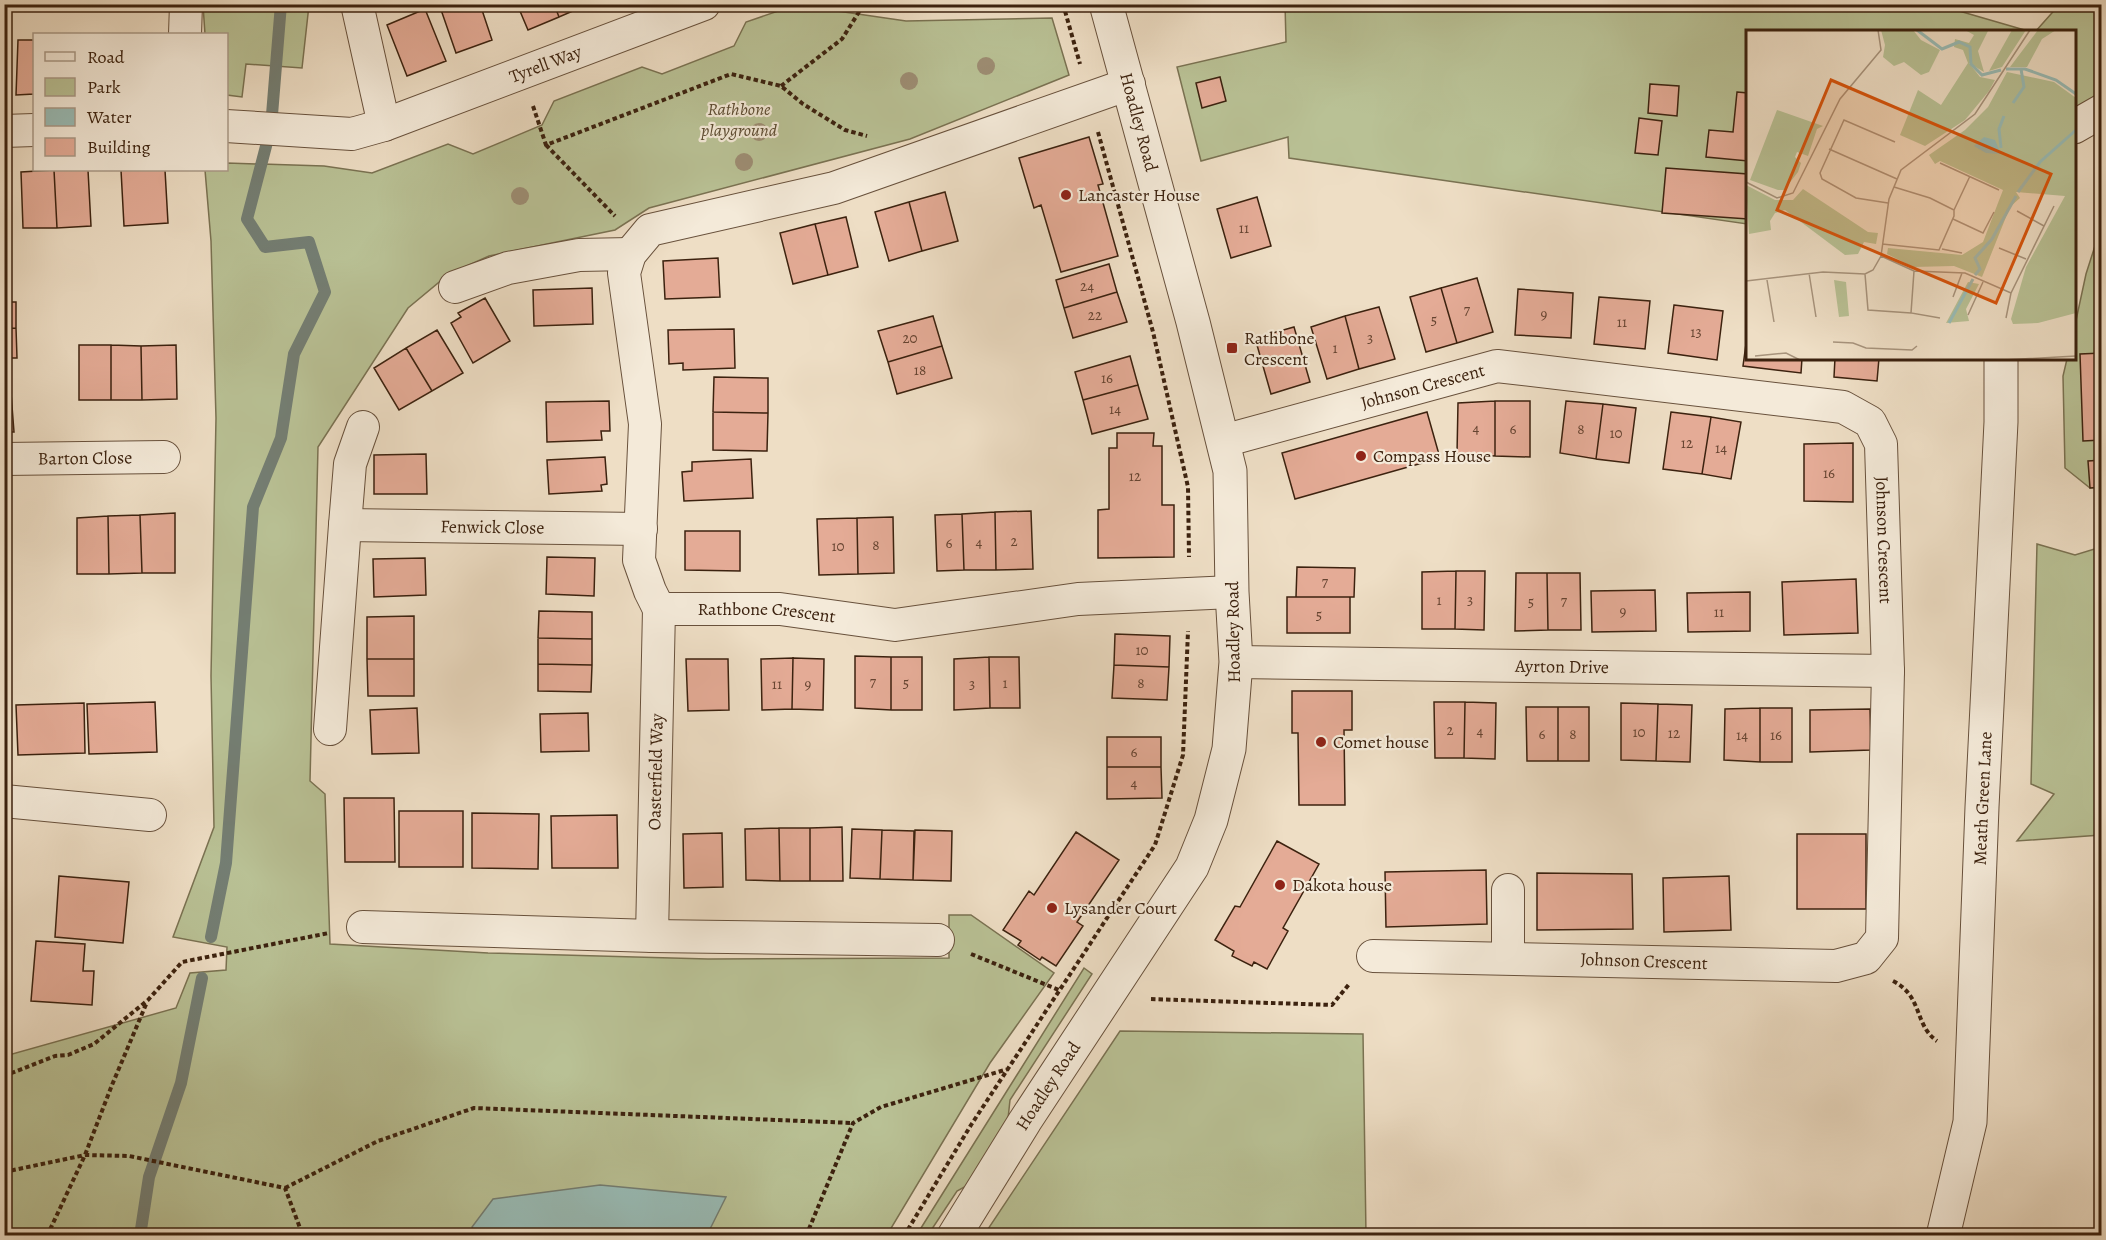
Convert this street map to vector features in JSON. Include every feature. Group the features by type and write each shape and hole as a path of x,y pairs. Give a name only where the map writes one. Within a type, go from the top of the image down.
{"street":[{"path":"185,33 186,4"},
{"path":"357,4 384,125"},
{"name":"Tyrell Way","path":"235,127 352,134 384,125 704,4"},
{"name":"Hoadley Road","path":"954,1236 1025,1121 1192,867 1211,820 1229,749 1236,662 1232,592 1230,471 1106,4"},
{"path":"659,609 639,560 645,424 624,273 635,248 650,230 834,188 1129,84"},
{"path":"2076,126 2102,111"},
{"path":"4,131 33,130"},
{"path":"455,287 508,268 635,248"},
{"name":"Meath Green Lane","path":"1943,1236 1970,1122 2001,422 2001,360"},
{"name":"Johnson Crescent","path":"1223,441 1497,366 1843,408 1870,422 1881,444 1888,671 1882,939 1866,958 1836,966 1508,957 1373,956"},
{"path":"330,729 350,464 363,427"},
{"name":"Barton Close","path":"4,459 164,457"},
{"name":"Fenwick Close","path":"345,525 641,529"},
{"name":"Rathbone Crescent","path":"659,609 780,609 895,625 1078,598 1232,592"},
{"name":"Oasterfield Way","path":"652,936 659,609"},
{"name":"Ayrton Drive","path":"1236,662 1888,671"},
{"path":"4,801 150,815"},
{"path":"1508,890 1508,957"},
{"path":"363,927 652,936 938,940"}],"path":[{"path":"782,86 842,39 864,4"},
{"path":"1063,4 1153,332 1188,487 1189,557"},
{"path":"522,73 546,145 635,248"},
{"path":"546,145 731,74 782,86 803,104 845,130 877,139"},
{"path":"904,1236 971,1125 1155,845 1183,755 1188,629"},
{"path":"4,1076 94,1044 148,1000 182,962 363,927"},
{"path":"938,940 1059,990"},
{"path":"1151,999 1332,1005 1373,956"},
{"path":"1866,958 1879,975 1897,982 1912,996 1924,1026 1935,1040 1946,1043 1973,1044"},
{"path":"47,1236 85,1155 148,1000"},
{"path":"4,1172 85,1155 129,1155 285,1188 378,1141 474,1108 853,1123 881,1107 1008,1069"},
{"path":"806,1236 853,1123"},
{"path":"285,1188 303,1236"}],"green space":[{"path":"1285,4 1935,4 2025,30 1746,30 1746,224 1289,158 1288,137 1201,161 1177,67 1286,42"},
{"path":"203,5 309,5 302,68 246,64 242,97 228,95 228,33 205,33"},
{"name":"Rathbone playground","path":"796,5 906,21 1052,18 1069,75 910,139 649,208 615,230 489,256 449,274 408,308 318,447 310,781 325,794 330,944 488,953 708,959 949,958 949,915 971,915 1054,973 990,1063 887,1235 5,1236 5,1056 176,1008 190,973 226,970 227,947 173,937 214,827 211,676 216,418 211,241 205,171 228,171 228,163 324,166 372,173 448,144 473,154 542,125 554,101 642,67 662,74 734,46 746,22"},
{"path":"2059,5 2101,5 2101,96 2076,108 2076,30 2037,30"},
{"path":"2101,227 2101,487 2090,488 2065,468 2063,376 2067,360 2076,360 2076,320 2086,274"},
{"path":"2037,544 2075,555 2101,547 2101,835 2017,841 2054,794 2031,784"},
{"path":"1084,968 1092,974 1010,1100 1005,1147 988,1174 957,1191 928,1235 916,1236"},
{"path":"1120,1031 1363,1034 1366,1235 984,1235"}],"water":[{"path":"600,1185 726,1197 707,1235 477,1236 472,1227 493,1199"}],"building":[{"path":"439,4 480,4 492,40 456,53"},
{"path":"517,4 554,4 559,17 528,30"},
{"path":"554,4 589,4 559,17"},
{"path":"425,9 446,61 407,76 387,25"},
{"path":"18,40 33,40 33,94 16,95"},
{"path":"1220,77 1226,101 1202,108 1196,83"},
{"path":"1650,84 1679,86 1677,116 1648,113"},
{"path":"1737,92 1746,93 1746,161 1706,157 1709,130 1733,132"},
{"path":"1639,118 1662,121 1658,155 1635,153"},
{"name":"Lancaster House","path":"1089,137 1103,184 1098,185 1118,256 1061,272 1041,205 1034,208 1019,158"},
{"path":"1666,168 1746,174 1746,219 1662,213"},
{"path":"54,171 57,228 23,228 21,172"},
{"path":"54,171 88,171 91,226 57,228"},
{"path":"121,171 165,171 168,223 124,226"},
{"path":"945,192 958,241 922,251 909,202"},
{"path":"1257,197 1271,246 1231,258 1217,209"},
{"path":"909,202 922,251 889,261 875,212"},
{"path":"846,217 858,267 828,275 815,224"},
{"path":"815,224 828,275 793,284 780,233"},
{"path":"718,258 720,297 665,299 663,261"},
{"path":"1109,264 1117,292 1064,308 1056,280"},
{"path":"1477,278 1493,332 1457,343 1441,288"},
{"path":"592,288 593,324 534,326 533,290"},
{"path":"1441,288 1457,343 1426,352 1410,297"},
{"path":"1518,289 1573,293 1571,338 1515,335"},
{"path":"1117,292 1127,322 1073,338 1064,308"},
{"path":"1599,297 1650,301 1645,349 1594,344"},
{"path":"485,298 510,341 473,363 451,323 461,317 458,313"},
{"path":"4,302 16,302 16,328 4,329"},
{"path":"1674,305 1723,311 1717,360 1668,353"},
{"path":"1379,307 1395,359 1359,369 1345,316"},
{"path":"933,316 942,346 888,362 878,331"},
{"path":"1345,316 1359,369 1327,379 1311,327"},
{"path":"1294,327 1310,382 1271,394 1255,338"},
{"path":"16,328 17,358 4,358 4,329"},
{"path":"734,329 735,368 683,370 683,363 669,364 668,330"},
{"path":"437,330 463,373 432,391 406,348"},
{"path":"1746,344 1746,360 1802,360 1801,373 1743,366"},
{"path":"79,345 111,345 111,400 79,400"},
{"path":"111,345 141,346 142,400 111,400"},
{"path":"176,345 177,399 142,400 141,346"},
{"path":"942,346 952,378 897,394 888,362"},
{"path":"406,348 432,391 399,410 374,368"},
{"path":"2102,353 2102,440 2083,441 2080,354"},
{"path":"1130,356 1138,385 1083,400 1075,372"},
{"path":"1835,360 1879,360 1877,381 1834,377"},
{"path":"714,377 768,378 768,413 713,412"},
{"path":"1138,385 1148,419 1092,434 1083,400"},
{"path":"4,393 11,393 14,432 4,432"},
{"path":"609,401 610,431 601,431 602,440 547,442 546,402"},
{"path":"1495,401 1495,456 1457,454 1458,403"},
{"path":"1495,401 1530,401 1530,457 1495,456"},
{"path":"1566,401 1603,404 1596,459 1560,453"},
{"path":"1603,404 1636,408 1629,463 1596,459"},
{"path":"713,412 768,413 767,451 713,450"},
{"name":"Compass House","path":"1427,412 1440,458 1295,499 1282,453"},
{"path":"1671,412 1711,417 1702,474 1663,469"},
{"path":"1711,417 1741,422 1731,479 1702,474"},
{"path":"1117,433 1154,433 1153,446 1162,446 1162,505 1174,505 1174,557 1098,558 1098,510 1109,509 1109,448 1117,448"},
{"path":"1853,443 1853,502 1804,501 1804,444"},
{"path":"426,454 427,494 374,494 374,455"},
{"path":"605,457 607,484 601,485 602,491 549,494 547,460"},
{"path":"751,459 753,498 684,501 682,472 692,471 692,462"},
{"path":"2102,460 2102,487 2090,488 2088,461"},
{"path":"1031,511 1033,569 996,570 995,512"},
{"path":"995,512 996,570 964,570 962,514"},
{"path":"175,513 175,573 142,573 140,515"},
{"path":"962,514 964,570 937,571 935,515"},
{"path":"140,515 142,573 109,574 108,516"},
{"path":"108,516 109,574 77,574 77,518"},
{"path":"893,517 894,573 858,574 857,518"},
{"path":"857,518 858,574 819,575 817,519"},
{"path":"685,531 740,531 740,571 685,570"},
{"path":"547,557 595,558 594,596 546,594"},
{"path":"425,558 426,595 374,597 373,559"},
{"path":"1297,567 1355,568 1354,597 1296,597"},
{"path":"1456,571 1455,629 1422,629 1422,572"},
{"path":"1456,571 1485,571 1484,630 1455,629"},
{"path":"1516,573 1547,573 1548,630 1515,631"},
{"path":"1547,573 1580,573 1581,630 1548,630"},
{"path":"1856,579 1858,633 1784,635 1782,582"},
{"path":"1655,590 1656,631 1592,632 1591,591"},
{"path":"1750,592 1750,631 1688,632 1687,593"},
{"path":"1287,597 1350,597 1350,633 1287,633"},
{"path":"539,611 592,612 592,639 538,638"},
{"path":"414,616 414,659 367,659 367,617"},
{"path":"1115,634 1170,636 1169,667 1114,665"},
{"path":"538,638 592,639 592,665 538,664"},
{"path":"855,656 891,657 891,710 855,708"},
{"path":"891,657 922,657 922,710 891,710"},
{"path":"989,657 990,708 954,710 954,659"},
{"path":"989,657 1019,657 1020,708 990,708"},
{"path":"793,658 792,709 762,710 761,659"},
{"path":"793,658 824,659 823,710 792,709"},
{"path":"367,659 414,659 414,696 368,696"},
{"path":"686,659 728,659 729,710 688,711"},
{"path":"538,664 592,665 591,692 538,691"},
{"path":"1114,665 1169,667 1167,700 1112,698"},
{"name":"Comet house","path":"1292,691 1352,691 1352,730 1344,730 1345,805 1299,805 1298,733 1292,733"},
{"path":"155,702 157,752 89,754 87,704"},
{"path":"1434,702 1465,702 1464,758 1435,758"},
{"path":"1465,702 1496,703 1495,759 1464,758"},
{"path":"84,703 85,753 18,755 16,705"},
{"path":"1621,703 1658,704 1656,761 1621,760"},
{"path":"1658,704 1692,705 1690,762 1656,761"},
{"path":"1526,707 1558,707 1558,761 1527,761"},
{"path":"1558,707 1589,707 1589,761 1558,761"},
{"path":"417,708 419,753 372,754 370,710"},
{"path":"1760,708 1760,762 1724,760 1725,709"},
{"path":"1760,708 1792,708 1792,762 1760,762"},
{"path":"1870,709 1871,750 1810,752 1810,710"},
{"path":"588,713 589,751 541,752 540,714"},
{"path":"1107,737 1161,737 1161,767 1107,767"},
{"path":"1107,767 1161,767 1162,798 1107,799"},
{"path":"344,798 394,798 395,862 345,862"},
{"path":"399,811 463,811 463,867 399,867"},
{"path":"472,813 539,814 538,869 472,868"},
{"path":"617,815 618,868 552,868 551,816"},
{"path":"842,827 843,881 810,881 810,828"},
{"path":"779,828 780,881 746,880 745,829"},
{"path":"779,828 810,828 810,881 780,881"},
{"path":"852,829 882,830 880,879 850,878"},
{"path":"882,830 914,831 913,880 880,879"},
{"path":"915,830 952,831 951,881 913,880"},
{"name":"Lysander Court","path":"1076,832 1119,860 1077,922 1083,926 1056,966 1042,957 1040,960 1018,945 1021,941 1003,930 1029,891 1034,895"},
{"path":"722,833 723,887 684,888 683,834"},
{"path":"1797,834 1866,834 1866,909 1797,909"},
{"name":"Dakota house","path":"1277,841 1319,864 1283,928 1288,931 1267,969 1254,962 1252,966 1232,956 1234,951 1215,940 1235,906 1240,907"},
{"path":"1486,870 1487,924 1386,927 1385,872"},
{"path":"1537,873 1632,874 1633,929 1537,930"},
{"path":"59,876 129,882 123,943 55,937"},
{"path":"1729,876 1731,930 1664,932 1663,878"},
{"path":"36,941 85,944 83,971 94,971 92,1005 31,1001"}],"waterway":[{"path":"211,937 226,863 253,507 281,438 294,354 325,292 309,242 265,247 247,219 271,127 281,4"},
{"path":"140,1236 149,1177 181,1083 202,978"}],"place":[{"name":"Lancaster House","path":"1066,195"},
{"name":"Rathbone Crescent","path":"1232,348"},
{"name":"Compass House","path":"1361,456"},
{"name":"Comet house","path":"1321,742"},
{"name":"Dakota house","path":"1280,885"},
{"name":"Lysander Court","path":"1052,908"}]}
